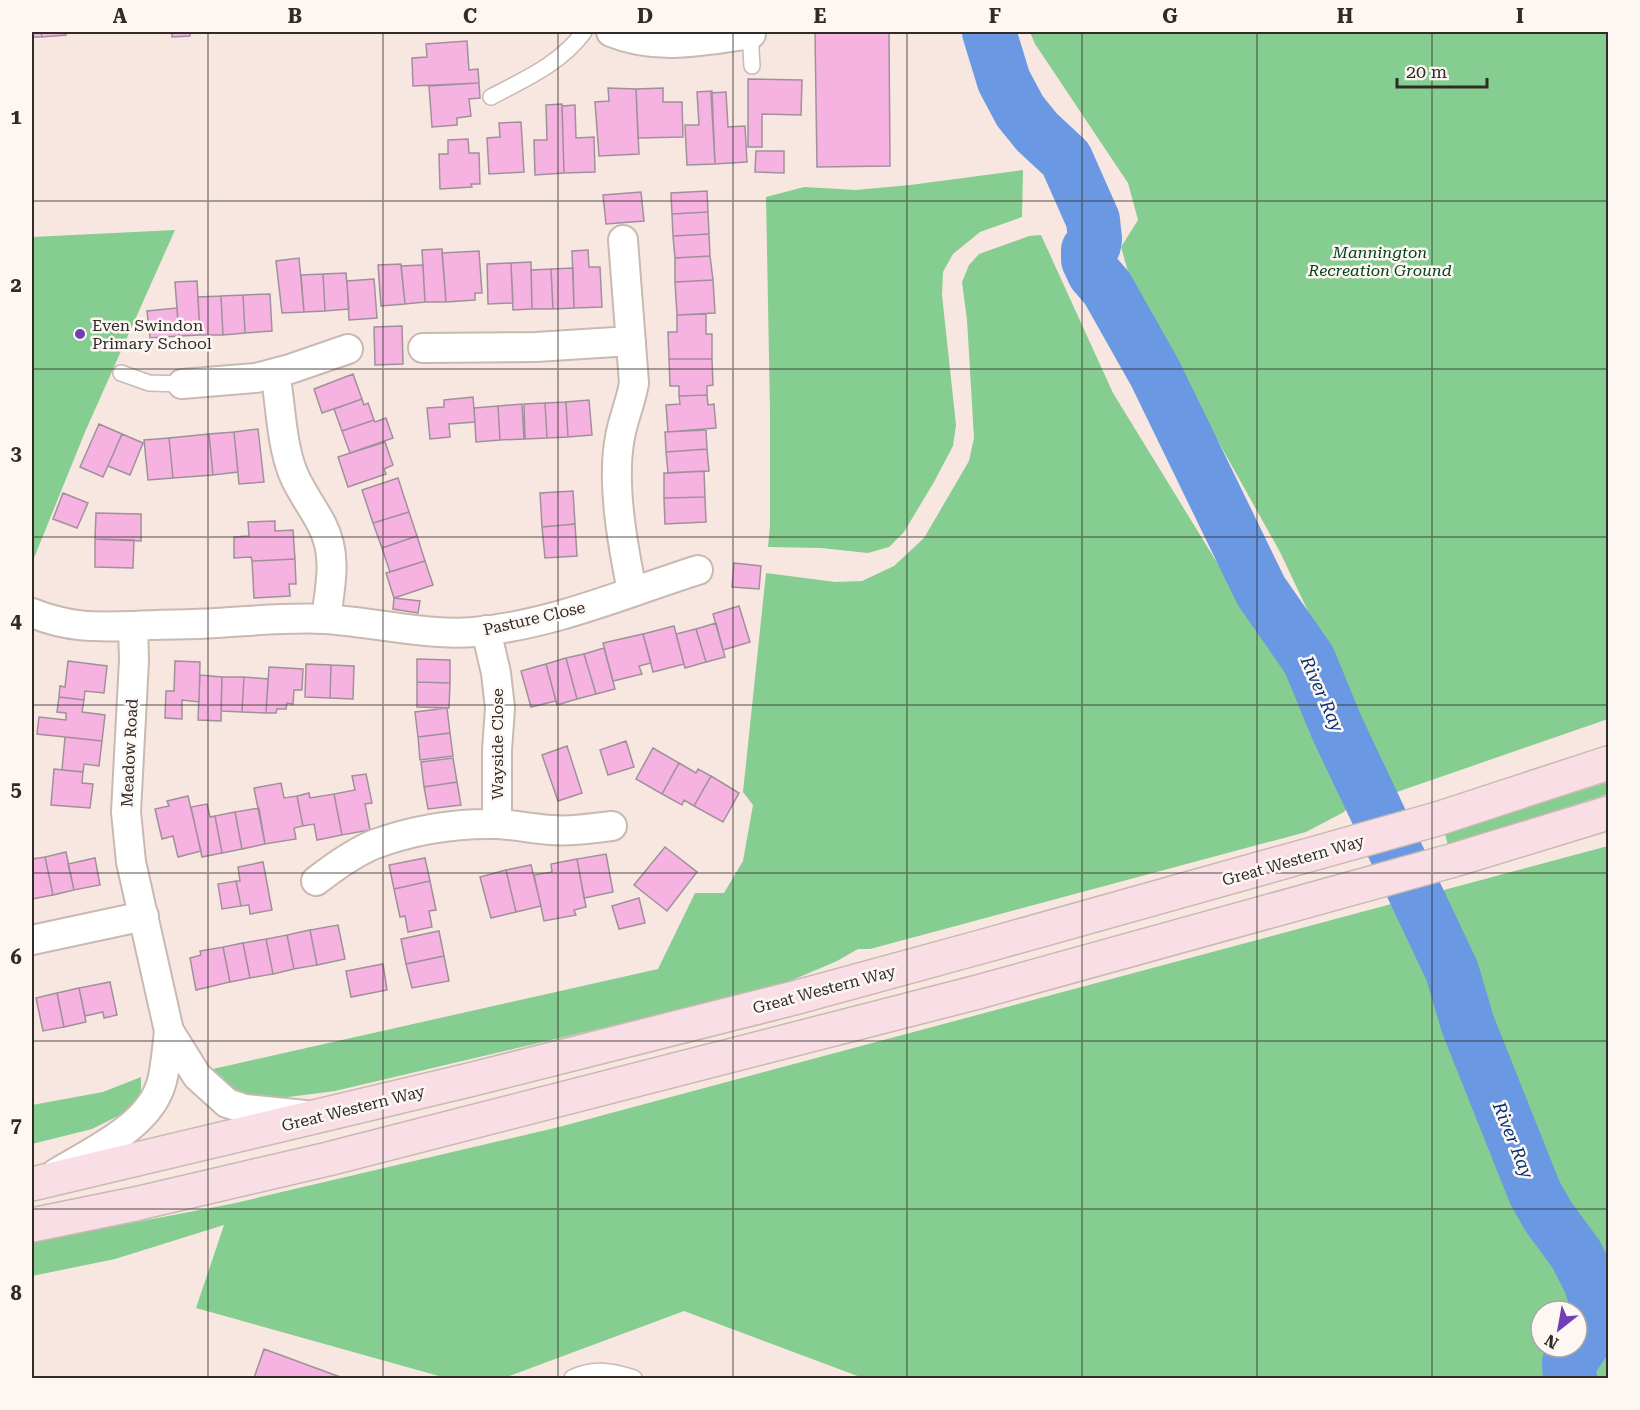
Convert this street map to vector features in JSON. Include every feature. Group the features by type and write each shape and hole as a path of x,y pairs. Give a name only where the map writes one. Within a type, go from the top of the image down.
{"main road":[{"name":"Great Western Way","path":"36,1183 794,998 1437,819 1608,763"},
{"path":"32,1225 328,1160 978,992 1454,860 1608,813"}],"street":[{"path":"611,32 633,39 663,44 698,42 750,33"},
{"path":"623,240 634,383 620,437 618,476 624,548 632,591"},
{"path":"423,348 536,347 631,341"},
{"path":"182,384 256,378 348,349"},
{"path":"275,373 290,463 298,484 322,524 332,549 332,573 326,619"},
{"name":"Pasture Close","path":"32,613 75,626 107,628 251,620 326,619 474,632 565,613 698,570"},
{"name":"Meadow Road","path":"133,626 134,660 126,812 131,862 169,1031 197,1076 227,1103 245,1109 317,1116"},
{"name":"Wayside Close","path":"486,630 496,673 500,708 497,750 497,824"},
{"name":"Wayside Close","path":"316,880 353,855 374,845 398,837 455,826 497,824 553,830 612,826"},
{"path":"32,940 144,916"},
{"name":"Meadow Road","path":"36,1183 113,1139 136,1123 147,1111 162,1083 169,1031"}],"lane":[{"path":"491,97 553,63 566,53 584,32"},
{"path":"750,33 752,66"},
{"path":"121,373 149,383 182,384"},
{"path":"572,1378 609,1370 634,1378"}],"green space":[{"name":"Mannington Recreation Ground","path":"1030,32 1608,32 1608,719 1394,793 1280,552 1131,282 1121,247 1138,220 1128,183 1035,44"},
{"path":"1023,170 1022,217 980,232 953,254 943,272 942,295 956,425 953,446 904,532 889,547 868,553 821,548 768,547 770,411 766,197 804,187 856,190"},
{"name":"Even Swindon Primary School","path":"175,230 85,432 32,563 32,237"},
{"path":"1041,235 1113,393 1251,618 1326,735 1356,797 1344,812 1306,832 870,949 858,949 837,961 776,987 335,1091 273,1099 238,1092 213,1069 658,969 695,893 724,893 743,861 753,805 743,792 766,573 835,582 862,581 894,566 924,538 969,461 974,438 967,320 962,282 969,265 979,254 1029,236"},
{"path":"1608,782 1608,794 1448,845 1445,834"},
{"path":"1608,846 1608,1378 863,1378 684,1311 504,1378 446,1378 196,1308 224,1225 115,1259 32,1276 32,1242 231,1204 559,1127"},
{"path":"141,1077 141,1094 126,1112 92,1129 32,1144 32,1105 103,1092"}],"building":[{"path":"32,32 41,32 42,37 32,37"},
{"path":"41,32 65,32 66,35 42,37"},
{"path":"172,32 190,32 190,36 172,37"},
{"path":"815,32 889,32 890,166 817,167"},
{"path":"467,41 469,70 478,69 479,83 413,86 412,58 427,57 426,44"},
{"path":"748,79 802,80 801,115 762,114 762,147 748,147"},
{"path":"479,83 480,98 469,99 471,116 457,118 457,125 432,127 429,86"},
{"path":"608,88 636,89 639,154 599,156 595,102 609,101"},
{"path":"663,88 663,102 682,102 683,137 638,138 636,89"},
{"path":"712,91 715,164 687,165 685,125 699,125 697,92"},
{"path":"726,92 728,127 745,126 747,162 715,164 711,93"},
{"path":"562,104 564,173 535,175 534,140 547,140 546,105"},
{"path":"575,105 576,138 594,137 595,172 564,173 562,106"},
{"path":"521,122 524,172 489,174 487,138 500,137 499,123"},
{"path":"468,139 469,153 479,153 480,184 471,184 472,187 440,189 439,154 448,154 448,140"},
{"path":"756,151 784,151 784,173 755,172"},
{"path":"707,191 708,212 672,214 671,193"},
{"path":"641,192 644,221 606,224 603,195"},
{"path":"708,212 709,234 673,236 672,214"},
{"path":"709,234 710,256 675,258 673,236"},
{"path":"442,249 446,302 425,302 422,250"},
{"path":"588,250 589,267 600,267 602,307 574,308 572,251"},
{"path":"479,251 482,293 475,293 475,300 446,302 442,253"},
{"path":"710,256 713,280 675,282 675,258"},
{"path":"299,258 304,312 282,313 276,261"},
{"path":"531,262 532,309 513,310 511,263"},
{"path":"511,263 513,303 488,304 487,264"},
{"path":"401,264 405,304 381,306 378,265"},
{"path":"423,265 425,302 405,304 401,266"},
{"path":"573,268 574,308 553,309 551,269"},
{"path":"551,269 553,309 532,309 531,270"},
{"path":"346,273 349,309 325,311 323,274"},
{"path":"323,274 325,311 304,312 301,275"},
{"path":"374,279 377,318 349,320 347,281"},
{"path":"713,280 715,313 677,315 675,282"},
{"path":"197,281 200,335 179,336 175,282"},
{"path":"270,294 272,331 245,333 243,295"},
{"path":"243,295 245,333 223,335 221,296"},
{"path":"221,296 223,335 200,335 198,297"},
{"path":"177,308 179,336 150,338 147,311"},
{"path":"706,314 706,334 712,334 712,359 669,359 668,332 677,332 677,315"},
{"path":"402,326 403,364 375,365 374,327"},
{"path":"669,359 712,359 713,385 707,386 707,395 679,396 679,386 670,386"},
{"path":"353,374 362,399 322,413 314,389"},
{"path":"707,395 708,405 714,404 716,428 668,432 666,405 680,404 679,396"},
{"path":"473,397 475,422 449,424 450,437 430,439 427,408 444,407 444,400"},
{"path":"362,399 364,405 368,403 374,420 342,431 334,409"},
{"path":"589,400 592,435 568,437 566,402"},
{"path":"566,402 568,437 547,438 545,403"},
{"path":"545,403 547,438 525,439 524,404"},
{"path":"522,404 524,439 500,440 498,406"},
{"path":"498,406 500,440 476,442 474,408"},
{"path":"386,418 393,438 350,453 342,431"},
{"path":"99,424 122,434 103,477 80,467"},
{"path":"258,429 264,482 239,484 234,432"},
{"path":"706,430 707,449 666,452 665,432"},
{"path":"234,432 238,472 213,475 209,434"},
{"path":"122,434 143,443 130,475 108,466"},
{"path":"209,434 213,475 173,478 169,438"},
{"path":"169,438 173,478 148,480 144,440"},
{"path":"385,442 393,465 384,469 386,474 348,487 338,457"},
{"path":"707,449 709,471 668,473 666,452"},
{"path":"704,471 705,497 664,498 664,473"},
{"path":"398,478 409,512 373,523 362,490"},
{"path":"573,491 575,524 542,527 540,493"},
{"path":"63,493 88,503 77,528 53,519"},
{"path":"705,497 706,522 665,524 664,498"},
{"path":"409,512 417,536 382,548 373,523"},
{"path":"96,513 141,514 141,541 95,539"},
{"path":"275,521 275,531 293,530 295,559 252,561 251,557 234,558 234,537 249,536 248,522"},
{"path":"575,524 577,556 545,558 542,527"},
{"path":"417,536 425,561 390,572 382,548"},
{"path":"95,539 134,540 133,568 95,567"},
{"path":"295,559 296,584 289,584 290,596 254,598 252,561"},
{"path":"425,561 433,585 394,598 386,573"},
{"path":"734,563 761,566 759,589 732,587"},
{"path":"394,598 420,601 418,613 393,609"},
{"path":"739,606 750,642 723,650 713,614"},
{"path":"716,623 725,657 706,662 696,629"},
{"path":"674,626 684,664 653,672 643,634"},
{"path":"696,629 706,662 685,668 676,634"},
{"path":"643,634 651,663 639,666 642,674 613,681 603,643"},
{"path":"604,648 615,689 596,694 584,654"},
{"path":"584,654 596,694 577,699 566,658"},
{"path":"566,658 577,699 557,705 546,664"},
{"path":"417,659 450,660 450,683 417,682"},
{"path":"68,661 107,666 104,693 85,691 84,700 59,697 60,686 65,687"},
{"path":"175,661 200,662 199,702 182,700 182,719 165,718 166,691 174,691"},
{"path":"306,664 331,665 330,698 305,697"},
{"path":"546,664 556,701 531,707 521,671"},
{"path":"331,665 354,666 353,699 330,698"},
{"path":"269,667 303,669 302,690 294,690 293,704 287,703 286,709 277,709 276,713 266,713"},
{"path":"200,675 222,677 221,721 198,720"},
{"path":"222,677 244,677 242,712 221,711"},
{"path":"244,677 268,679 266,713 242,712"},
{"path":"417,682 450,683 449,708 417,707"},
{"path":"59,697 84,700 82,712 105,715 102,741 37,734 39,717 66,720 66,713 57,712"},
{"path":"447,708 450,733 418,737 415,712"},
{"path":"450,733 453,756 420,760 418,737"},
{"path":"65,737 102,741 99,766 84,764 83,772 62,770"},
{"path":"626,741 634,767 608,775 600,750"},
{"path":"567,746 582,793 558,801 542,755"},
{"path":"653,748 679,763 662,794 636,779"},
{"path":"453,758 457,782 424,787 421,762"},
{"path":"679,763 696,773 698,769 711,776 694,806 684,800 682,805 662,794"},
{"path":"54,769 83,772 82,783 93,784 90,808 51,805"},
{"path":"366,774 372,803 365,804 370,830 342,835 334,794 355,790 352,776"},
{"path":"711,776 739,793 723,822 694,806"},
{"path":"457,782 461,805 428,809 424,787"},
{"path":"281,783 284,798 297,796 303,826 294,828 296,839 265,844 254,788"},
{"path":"309,793 310,798 334,794 342,835 317,840 314,824 303,826 297,796"},
{"path":"188,796 201,851 178,857 173,836 162,839 155,809 169,806 167,801"},
{"path":"207,804 210,817 215,816 222,853 202,857 191,807"},
{"path":"259,808 265,844 242,849 235,812"},
{"path":"235,812 242,849 222,853 215,816"},
{"path":"665,847 697,872 667,911 634,885"},
{"path":"66,852 74,890 53,895 45,857"},
{"path":"606,854 613,892 584,898 577,859"},
{"path":"45,857 53,895 32,899 32,859"},
{"path":"95,858 100,885 74,890 68,864"},
{"path":"425,858 430,881 394,889 389,865"},
{"path":"577,859 586,907 574,910 576,915 544,921 534,875 552,872 551,864"},
{"path":"263,862 272,910 250,914 249,905 241,906 236,881 240,881 238,867"},
{"path":"531,865 541,906 516,912 506,870"},
{"path":"506,870 516,912 491,918 480,877"},
{"path":"236,881 241,906 222,909 218,884"},
{"path":"430,881 436,910 429,911 432,927 408,932 405,916 400,917 394,889"},
{"path":"639,898 645,923 619,929 612,906"},
{"path":"338,925 345,959 317,965 310,930"},
{"path":"310,930 317,965 294,969 287,935"},
{"path":"439,931 444,956 406,964 401,939"},
{"path":"287,935 294,969 273,974 266,939"},
{"path":"266,939 273,974 250,978 243,943"},
{"path":"243,943 250,978 230,982 223,947"},
{"path":"223,947 230,982 196,990 190,958 201,955 200,951"},
{"path":"444,956 449,981 412,988 406,964"},
{"path":"383,964 387,990 351,997 346,971"},
{"path":"110,982 117,1015 104,1018 103,1012 85,1016 79,988"},
{"path":"79,988 86,1022 64,1027 57,993"},
{"path":"57,993 64,1027 43,1031 36,998"},
{"path":"264,1349 343,1378 254,1378"}],"waterway":[{"name":"River Ray","path":"989,32 1004,81 1020,111 1037,132 1066,159 1093,220 1095,239 1094,245 1088,250 1088,260 1094,273 1107,288 1155,373 1261,591 1309,660 1337,728 1452,971 1468,1025 1535,1193 1548,1216 1576,1254 1590,1282 1600,1313 1590,1333 1569,1363 1570,1378"}],"place":[{"name":"Even Swindon Primary School","path":"80,334"}]}
